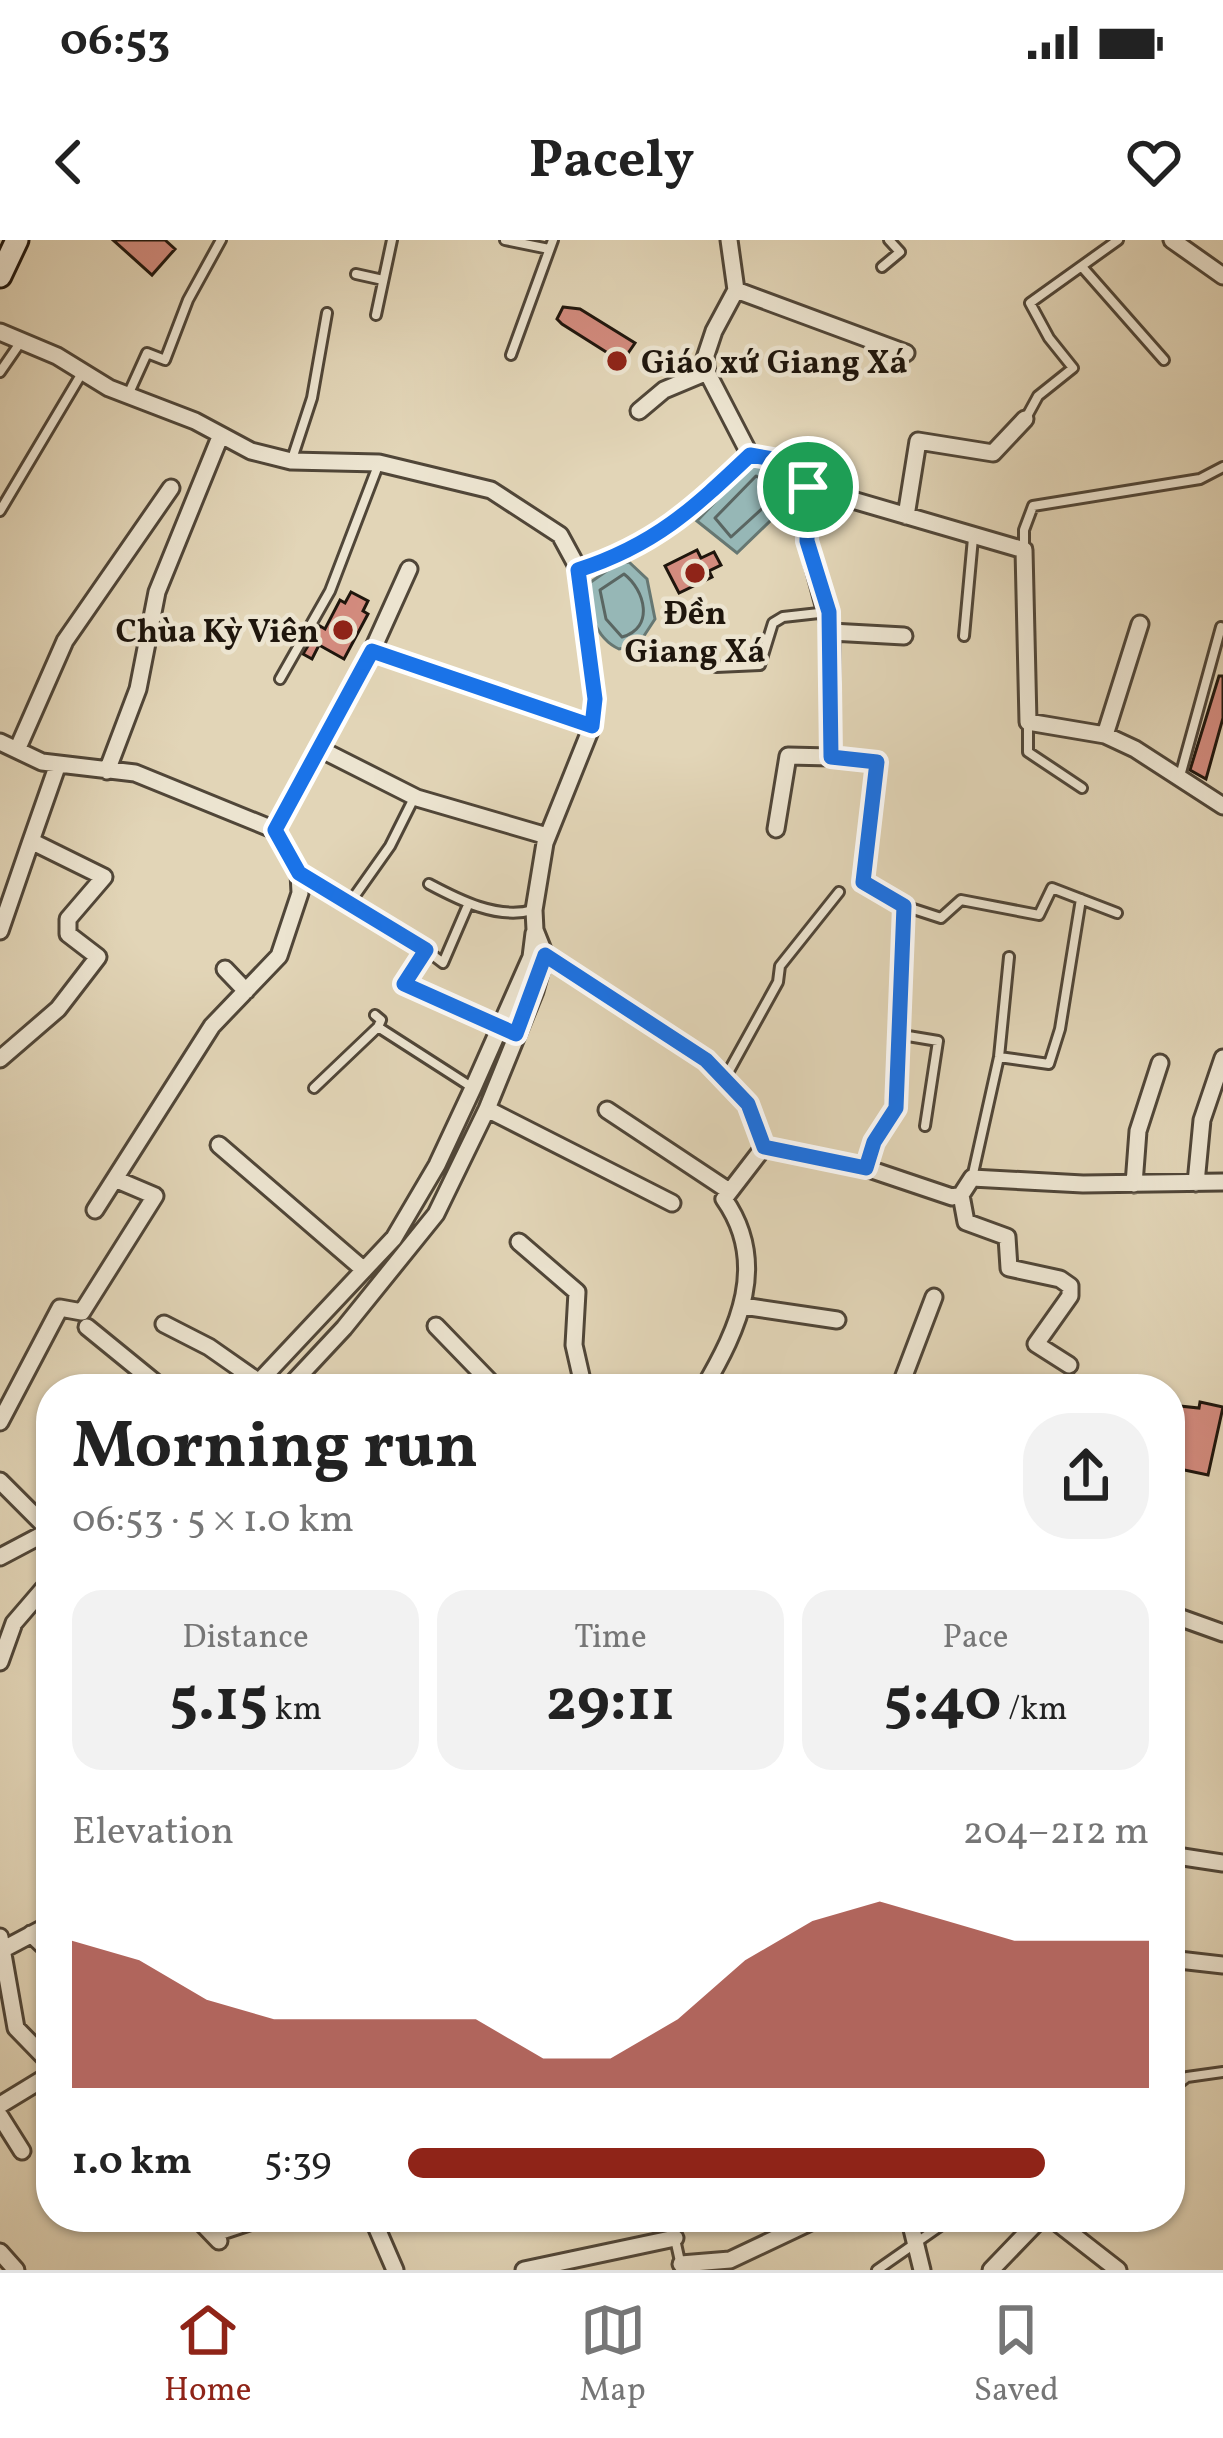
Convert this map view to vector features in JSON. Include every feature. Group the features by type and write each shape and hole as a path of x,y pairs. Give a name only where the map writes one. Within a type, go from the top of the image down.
{"street":[{"path":"0,276 17,240"},
{"path":"729,240 736,290 710,344 707,372 750,455"},
{"path":"1172,240 1223,276"},
{"path":"736,290 906,353"},
{"path":"0,332 83,370 128,397 195,421 220,437 291,461 379,463 490,490 560,535 578,570 595,699 592,726 547,836 531,957 437,1165 394,1238 266,1374"},
{"path":"639,411 664,390 707,372"},
{"path":"907,516 918,441 994,453 1025,419"},
{"path":"106,771 138,688 157,592 220,437"},
{"path":"750,455 779,460 799,471 808,487 807,541 831,632 831,757 788,756 776,830"},
{"path":"578,570 625,555 679,523 750,455"},
{"path":"808,487 1024,550 1028,722 1105,735 1223,806"},
{"path":"17,750 65,640 171,488"},
{"path":"275,830 372,651 409,568"},
{"path":"1105,735 1140,623"},
{"path":"831,632 904,636"},
{"path":"372,651 592,726"},
{"path":"0,742 58,764 135,773 275,830 299,873 300,892 279,956 212,1027 95,1210"},
{"path":"320,749 415,797 547,836"},
{"path":"0,931 58,764"},
{"path":"0,1059 58,1009 98,957 68,934 68,919 104,877 31,841"},
{"path":"535,930 545,955 706,1060 748,1104 764,1147"},
{"path":"301,1374 436,1214 487,1109 545,955"},
{"path":"225,969 246,991"},
{"path":"866,1168 874,1142 896,1108 899,1032"},
{"path":"1196,1183 1202,1120 1223,1058"},
{"path":"1135,1184 1138,1131 1160,1063"},
{"path":"487,1109 672,1203"},
{"path":"607,1110 729,1191"},
{"path":"219,1145 364,1270"},
{"path":"764,1147 866,1168 944,1196 961,1195"},
{"path":"712,1374 736,1333 750,1275 738,1220 724,1198 764,1147"},
{"path":"1069,1365 1036,1344 1070,1296 1070,1286 1060,1279 1009,1268 1007,1238 966,1222 961,1195 972,1178 1223,1183"},
{"path":"0,1422 60,1308 82,1312 154,1196 115,1179"},
{"path":"519,1242 577,1292 574,1345 581,1374"},
{"path":"905,1374 934,1297"},
{"path":"742,1306 837,1321"},
{"path":"164,1324 209,1347 241,1374"},
{"path":"436,1326 482,1374"},
{"path":"87,1327 145,1374"},
{"path":"0,1481 36,1516"},
{"path":"0,1557 36,1538"},
{"path":"0,1660 14,1623 36,1597"},
{"path":"1185,1619 1223,1633"},
{"path":"1185,1857 1223,1863"},
{"path":"36,1932 2,1945 8,2031 36,2052"},
{"path":"32,1934 36,1938"},
{"path":"1185,1961 1223,1965"},
{"path":"0,2105 36,2083"},
{"path":"0,2116 22,2151"},
{"path":"379,2232 395,2270"},
{"path":"681,2267 730,2260 785,2232"},
{"path":"913,2232 922,2270"},
{"path":"991,2270 1030,2232"},
{"path":"1066,2232 1118,2270"},
{"path":"524,2270 675,2238"},
{"path":"0,2252 16,2270"}],"lane":[{"path":"128,397 147,353 165,360 188,300 221,240"},
{"path":"376,314 392,240"},
{"path":"505,240 551,244 511,355"},
{"path":"882,267 900,252 889,240"},
{"path":"1025,419 1038,396 1073,368 1030,303 1118,240"},
{"path":"1083,268 1164,360"},
{"path":"356,274 383,280"},
{"path":"291,461 312,398 327,313"},
{"path":"0,372 20,343"},
{"path":"0,511 83,370"},
{"path":"280,679 330,591 379,463"},
{"path":"1024,550 1024,530 1033,506 1200,479 1223,467"},
{"path":"964,636 974,536"},
{"path":"716,667 760,665 773,623 783,617 829,612"},
{"path":"1180,776 1221,627"},
{"path":"1028,722 1028,752 1082,788"},
{"path":"831,757 877,762 863,882 904,906 941,918 961,900 1040,915 1052,888 1117,913"},
{"path":"349,904 415,797"},
{"path":"299,873 443,963 468,904"},
{"path":"429,884 468,904 520,914 534,910"},
{"path":"725,1080 778,982 780,966 839,892"},
{"path":"999,1057 1049,1064 1060,1029 1081,899"},
{"path":"904,906 896,1028 938,1041 925,1126"},
{"path":"426,950 404,984 516,1034"},
{"path":"972,1178 999,1057 1009,957"},
{"path":"314,1088 378,1027 382,1020 375,1015"},
{"path":"378,1027 473,1088"},
{"path":"1185,2079 1223,2072"},
{"path":"672,2232 681,2267"},
{"path":"877,2270 933,2232"}],"water":[{"path":"753,462 782,477 795,497 737,553 697,521"},
{"path":"629,562 647,579 655,619 638,645 619,649 594,622 588,584 618,563"}],"building":[{"path":"113,240 165,240 175,249 152,275"},
{"path":"563,307 580,309 635,343 622,362 562,324 557,319"},
{"path":"697,550 701,558 714,552 721,565 709,571 712,577 679,593 665,566"},
{"path":"351,592 368,601 363,611 368,614 344,659 319,645 312,659 303,654 320,626 325,629 340,600 345,603"},
{"path":"1219,676 1223,676 1223,718 1206,779 1190,770"},
{"path":"1200,1402 1223,1407 1208,1475 1185,1470 1185,1407 1199,1408"}],"place":[{"name":"Giáo xứ Giang Xá","path":"617,361"},
{"name":"Đền Giang Xá","path":"695,573"},
{"name":"Chùa Kỳ Viên","path":"343,630"}],"route":[{"path":"750,455 770,457 799,471 808,487 807,541 831,632 831,757 877,762 863,882 904,906 896,1108 874,1142 866,1168 764,1147 748,1104 706,1060 545,955 516,1034 404,984 426,950 299,873 275,830 372,651 592,726 595,699 578,570 625,555 679,523 750,455"}]}
